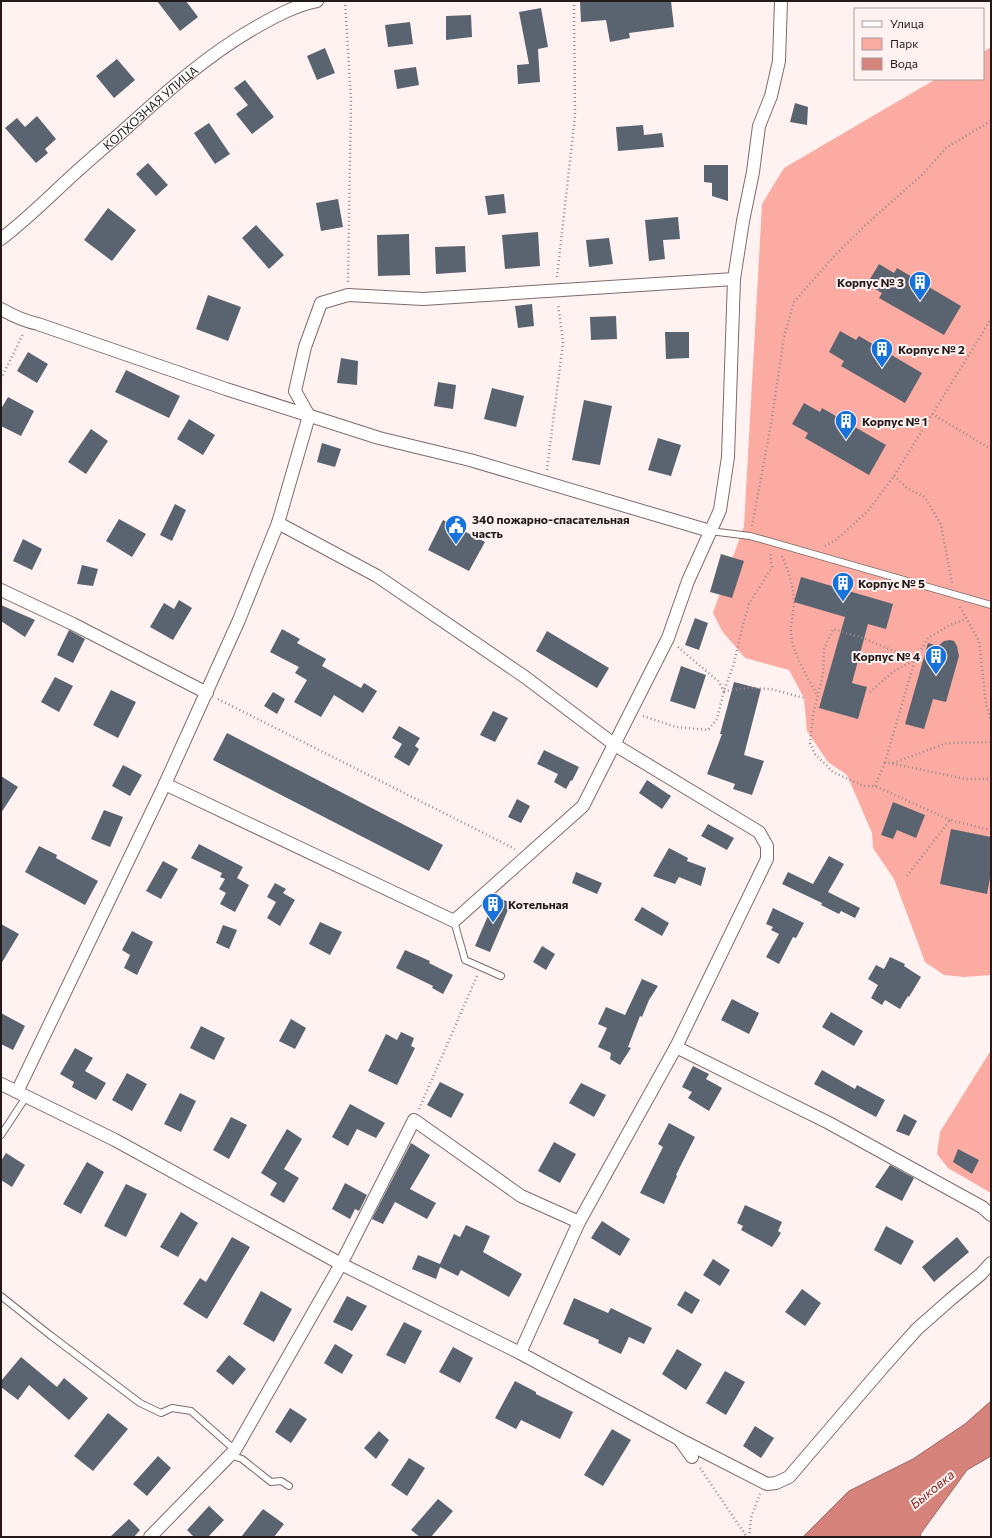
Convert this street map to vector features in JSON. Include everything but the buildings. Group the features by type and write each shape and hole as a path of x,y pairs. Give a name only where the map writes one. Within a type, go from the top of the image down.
{"street":[{"name":"КОЛХОЗНАЯ УЛИЦА","path":"1,239 20,225 96,153 212,55 240,36 268,20 292,9 317,1"},
{"path":"165,784 454,921 584,806 668,638 688,581 720,510 728,457 734,279 743,221 753,172 759,126 771,96 779,61 781,1"},
{"path":"21,1094 207,693 239,620 278,523 309,416 295,391 305,347 321,303 348,294 423,299 734,279"},
{"path":"1,308 28,322 38,324 309,416 379,438 470,460 710,531"},
{"path":"278,523 377,576 525,677 615,745 759,832 767,846 767,859 676,1048 579,1222 520,1353"},
{"path":"1,590 73,624 207,693"},
{"path":"676,1048 829,1123 982,1207 991,1215"},
{"path":"1,1084 115,1140 341,1264 520,1353 679,1439 767,1484 776,1483 789,1477 917,1329 981,1274 991,1263"},
{"path":"150,1537 233,1453 341,1264 414,1120 521,1196 579,1222"},
{"path":"679,1439 692,1457"}],"lane":[{"path":"710,531 750,536 991,605"},
{"path":"454,921 465,960 501,976"},
{"path":"1,1135 21,1094"},
{"path":"1,1296 140,1403 161,1413 172,1408 190,1411 233,1453 271,1482 281,1481 289,1486"}],"path":[{"path":"345,1 351,100 348,294"},
{"path":"546,482 549,442 562,342 556,290 575,116 574,1"},
{"path":"750,536 771,424 784,337 794,302 834,256 872,219 923,174 947,147 991,121"},
{"path":"836,540 868,511 894,476 991,319"},
{"path":"1,379 28,322"},
{"path":"932,414 991,449"},
{"path":"894,476 908,489 925,497 941,525 955,595 966,619 979,641 986,704 991,721"},
{"path":"630,712 676,727 708,730 718,719 724,691 734,663 749,604 772,567 768,541"},
{"path":"778,544 789,573 794,602 791,634 792,639 805,672 818,696"},
{"path":"875,786 885,762 915,660 928,638 950,625 966,619"},
{"path":"915,660 863,638 833,629 824,649 823,675 813,715 810,742 815,754 833,772 863,786 875,786 950,820 991,830"},
{"path":"668,638 718,681 724,691"},
{"path":"870,692 894,671 915,660"},
{"path":"724,691 748,688 771,689 804,698"},
{"path":"207,693 528,856"},
{"path":"893,763 947,743 991,742"},
{"path":"885,762 966,779 991,779"},
{"path":"907,876 950,820"},
{"path":"414,1120 481,967"},
{"path":"692,1457 748,1537"},
{"path":"748,1537 751,1518 759,1496 767,1484"}],"green space":[{"path":"991,47 991,975 964,977 944,975 925,962 894,879 873,848 872,833 847,775 828,762 807,731 804,698 789,670 745,658 722,631 713,613 744,526 762,204 784,168 934,80 984,80 984,51"},
{"path":"991,1050 991,1193 948,1168 937,1154 940,1132"}],"water":[{"name":"Быковка","path":"991,1401 991,1456 967,1470 921,1533 920,1537 803,1537 849,1491 913,1459 965,1424"}],"place":[{"name":"Корпус № 3","path":"920,302"},
{"name":"Корпус № 2","path":"882,368"},
{"name":"Корпус № 1","path":"846,440"},
{"name":"340 пожарно-спасательная часть","path":"456,546"},
{"name":"Корпус № 5","path":"843,602"},
{"name":"Корпус № 4","path":"936,676"},
{"name":"Котельная","path":"493,924"}]}
